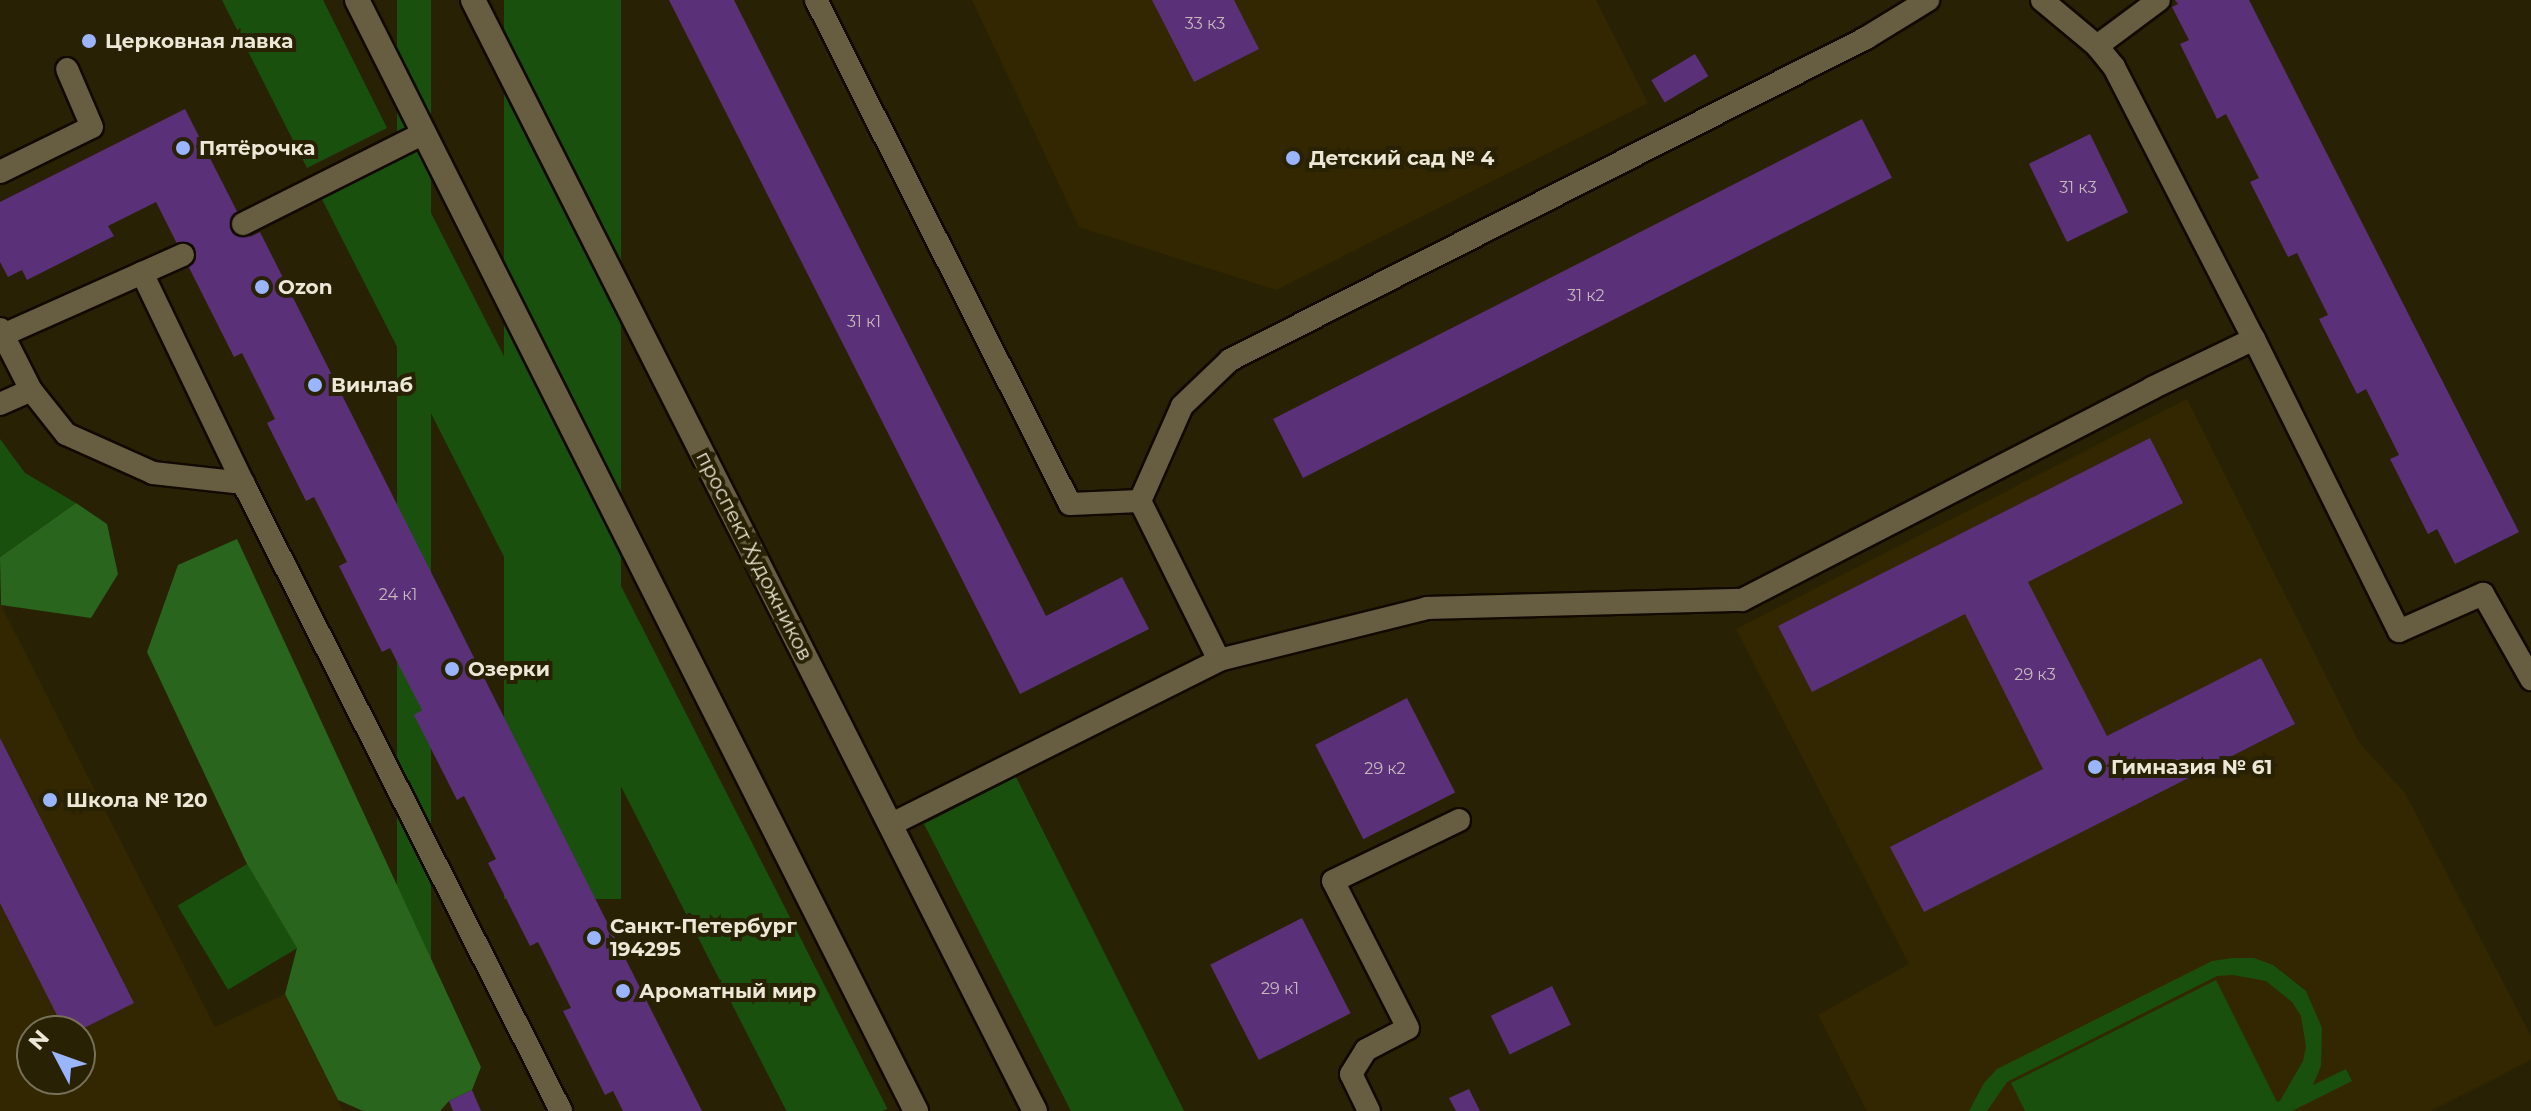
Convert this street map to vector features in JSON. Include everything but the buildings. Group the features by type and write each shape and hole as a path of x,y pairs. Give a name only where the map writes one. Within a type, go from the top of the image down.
{"street":[{"path":"357,0 916,1111"},
{"name":"проспект Художников","path":"473,0 1035,1111"}],"lane":[{"path":"816,0 1070,504 1140,501"},
{"path":"1140,501 1182,406 1230,360 1866,38 1928,0"},
{"path":"2042,0 2097,46 2114,67 2399,631 2483,594 2531,679"},
{"path":"2097,46 2159,0"},
{"path":"0,172 92,127 67,69"},
{"path":"243,224 424,133"},
{"path":"183,255 2,332 31,390 66,434 153,473 243,483"},
{"path":"142,273 243,483 561,1111"},
{"path":"890,825 1219,660 1427,608 1742,600 2152,388 2254,339"},
{"path":"0,404 31,390"},
{"path":"1140,501 1219,660"},
{"path":"1369,1111 1351,1074 1366,1050 1408,1028 1333,881 1459,820"}],"shaded area":[{"name":"Детский сад № 4","path":"972,0 1596,0 1648,103 1276,290 1079,227"},
{"name":"Гимназия № 61","path":"2187,399 2359,742 2405,793 2531,1036 2531,1060 2431,1111 1867,1111 1818,1015 1909,964 1736,629"},
{"name":"Школа № 120","path":"0,603 215,1027 285,994 343,1111 0,1111"}],"green space":[{"path":"222,0 323,0 387,128 307,168"},
{"path":"397,0 431,0 431,1111 397,1111"},
{"path":"504,0 621,0 621,899 504,899"},
{"path":"403,158 887,1109 786,1111 322,199"},
{"path":"0,439 25,473 76,503 0,557"},
{"path":"76,503 107,524 118,574 91,618 1,605 0,557"},
{"path":"237,539 481,1067 472,1090 449,1101 440,1111 363,1111 338,1100 285,994 297,948 247,864 147,652 178,565"},
{"path":"1016,777 1184,1111 1071,1111 924,824"},
{"path":"247,864 297,948 228,990 178,906"},
{"path":"2254,958 2273,965 2306,991 2322,1028 2321,1066 2313,1085 2346,1069 2352,1081 2292,1111 2025,1111 2011,1083 2216,980 2277,1102 2280,1101 2303,1061 2306,1046 2301,1016 2292,1002 2266,981 2233,975 2217,976 2007,1082 1987,1111 1969,1111 1984,1083 1997,1069 2212,961"}],"place":[{"name":"Церковная лавка","path":"89,41"},
{"name":"Пятёрочка","path":"183,148"},
{"name":"Детский сад № 4","path":"1293,158"},
{"name":"Ozon","path":"262,287"},
{"name":"Винлаб","path":"315,385"},
{"name":"Озерки","path":"452,669"},
{"name":"Гимназия № 61","path":"2095,767"},
{"name":"Школа № 120","path":"50,800"},
{"name":"Санкт-Петербург 194295","path":"594,938"},
{"name":"Ароматный мир","path":"623,991"}]}
